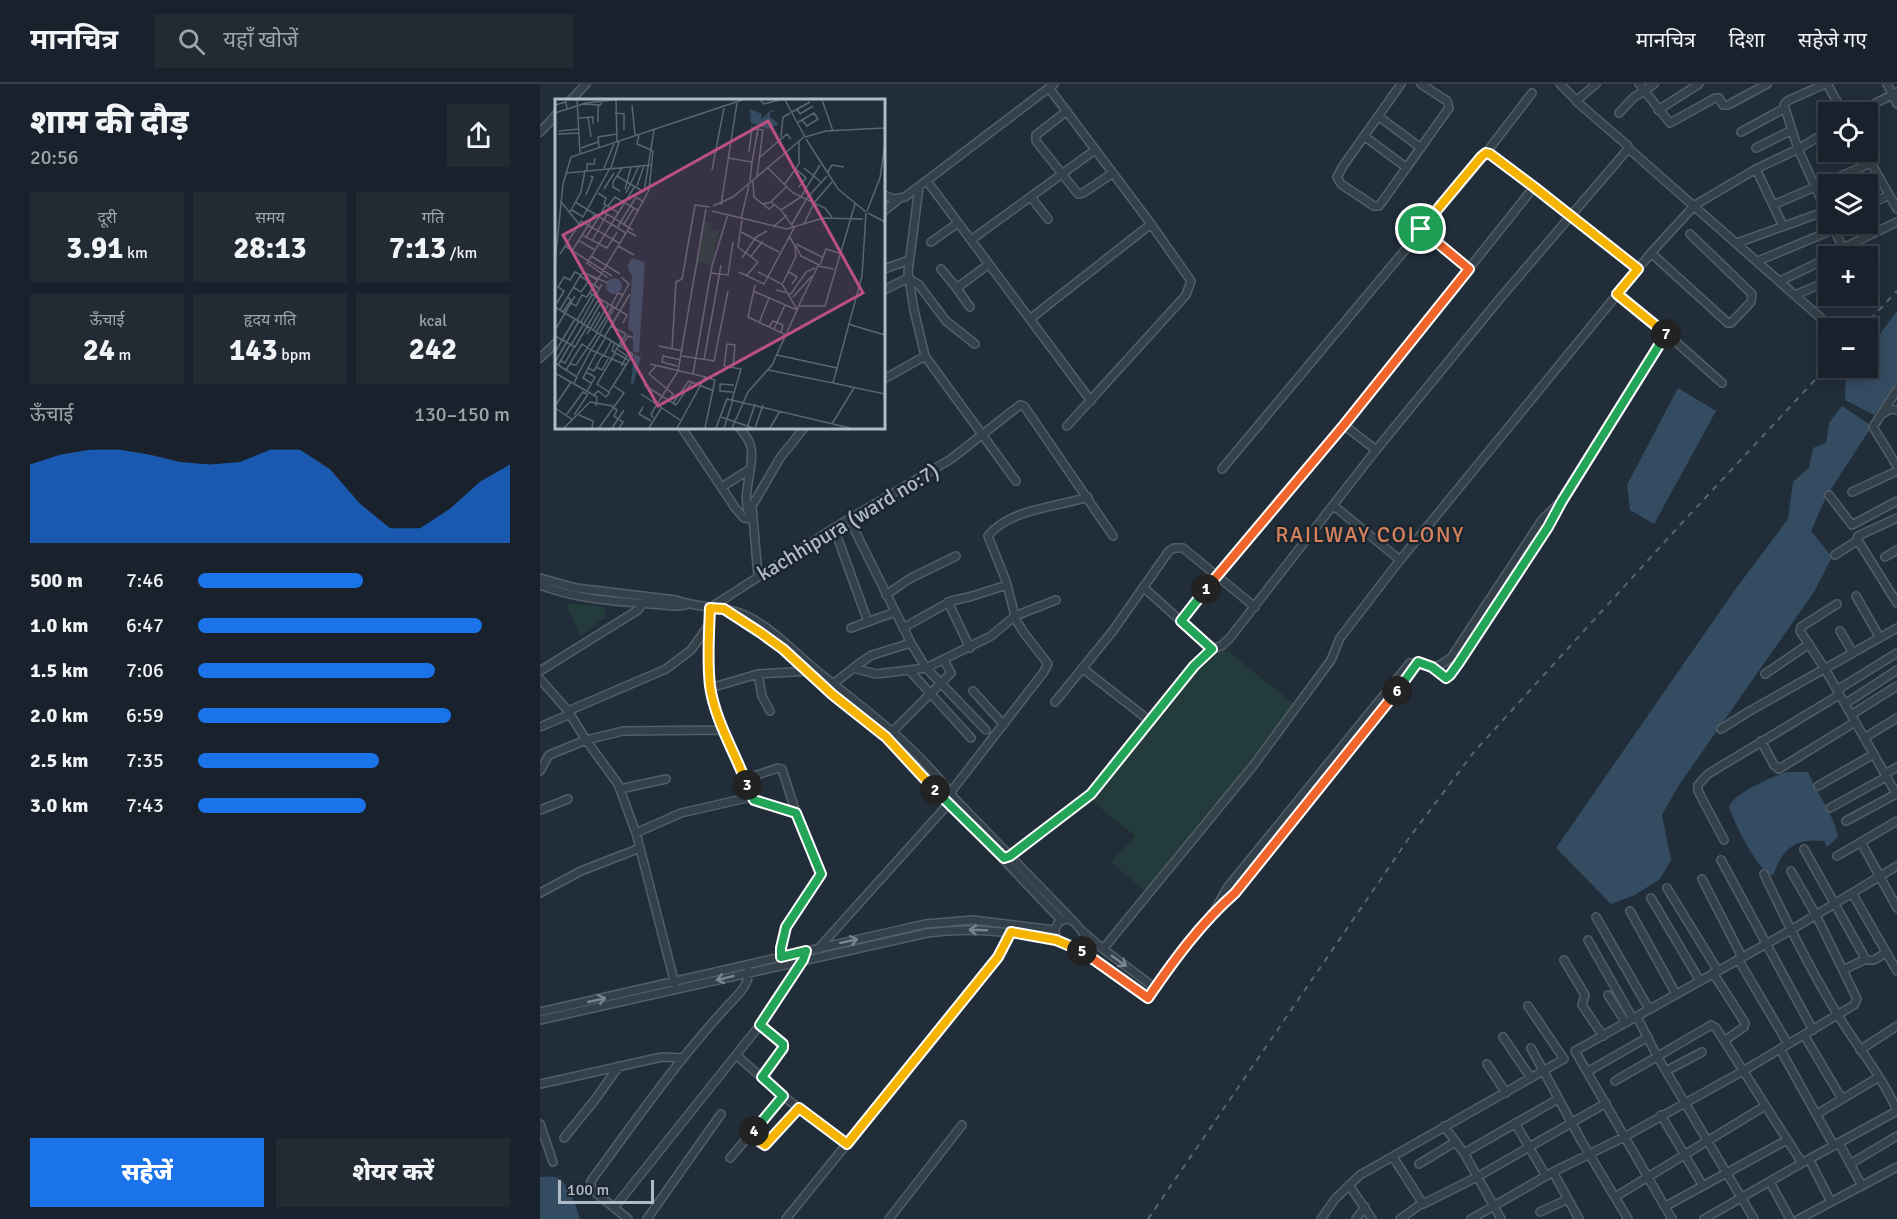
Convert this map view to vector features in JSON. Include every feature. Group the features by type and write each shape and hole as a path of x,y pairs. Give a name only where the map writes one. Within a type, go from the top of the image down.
{"street":[{"path":"572,99 586,84"},
{"path":"1401,84 1339,174 1338,180 1341,184 1377,206 1407,168 1449,105 1421,84"},
{"path":"1560,84 1628,148 1822,318"},
{"path":"1576,100 1596,84"},
{"path":"1618,113 1641,87 1654,84"},
{"path":"1658,110 1699,84"},
{"path":"1641,87 1666,120 1672,123 1715,98 1719,98 1723,105 1728,105 1767,84"},
{"path":"1818,192 1798,149 1785,103 1826,84 1837,102"},
{"path":"1887,84 1894,93 1897,104"},
{"path":"885,211 1052,86 1067,111 1188,276 1190,286 1186,295 1066,426"},
{"path":"1222,469 1486,153 1533,93"},
{"path":"1877,102 1894,93"},
{"path":"1741,132 1785,108"},
{"path":"1067,111 1038,133 1035,138 1075,192 1080,194 1113,172"},
{"path":"1378,116 1421,148"},
{"path":"540,132 555,117"},
{"path":"1756,148 1792,130"},
{"path":"1364,136 1407,168"},
{"path":"1102,949 1253,766 1330,660 1340,638 1400,560 1651,253 1695,205 1756,169 1818,137"},
{"path":"1007,857 1091,794 1194,666 1212,649 1225,643 1376,450 1502,296 1628,148"},
{"path":"971,240 1095,150"},
{"path":"1486,153 1534,187 1638,269"},
{"path":"1773,205 1871,164 1897,209"},
{"path":"1756,169 1783,226"},
{"path":"927,181 1091,401"},
{"path":"919,187 909,260 909,278 925,356 1016,480"},
{"path":"1181,621 1344,425 1534,187"},
{"path":"885,195 899,199"},
{"path":"1878,200 1889,195"},
{"path":"1031,197 1048,219"},
{"path":"1737,243 1818,216"},
{"path":"1855,246 1897,222"},
{"path":"931,242 958,223"},
{"path":"1030,319 1151,224"},
{"path":"1421,229 1469,269"},
{"path":"1758,261 1818,233"},
{"path":"1651,253 1728,323 1731,323 1751,302 1752,294 1690,234"},
{"path":"885,269 909,260"},
{"path":"1780,281 1818,263"},
{"path":"955,286 963,285 989,264"},
{"path":"941,269 970,307"},
{"path":"885,290 909,278"},
{"path":"909,278 920,285 946,321 975,344"},
{"path":"1795,295 1818,285"},
{"path":"1617,294 1666,333 1722,383"},
{"path":"540,1020 677,990 781,957 818,948 946,921 973,920 1013,928 1074,947 1087,953 1148,998 1215,910 1227,888 1410,663 1418,662 1432,667 1446,678 1450,675 1548,527 1666,333"},
{"path":"540,358 555,349"},
{"path":"885,378 925,356"},
{"path":"1897,390 1876,421 1874,429 1897,466"},
{"name":"kachhipura (ward no:7)","path":"710,608 834,528 928,473 1017,406 1024,406 1088,497"},
{"path":"1876,421 1889,409 1897,410"},
{"path":"1344,425 1376,450"},
{"path":"683,429 741,515 746,519 752,518"},
{"path":"741,429 751,447 747,508 752,518"},
{"path":"758,576 752,506 780,458 803,429"},
{"path":"722,487 750,469"},
{"path":"1852,492 1897,471"},
{"path":"1829,495 1852,525 1897,501"},
{"path":"811,958 951,798 1003,724 1043,674 1048,664 1024,633 1015,616 1007,585 988,538 989,534 1005,522 1029,512 1088,497 1113,536"},
{"path":"1432,667 1451,658 1542,520 1562,501"},
{"path":"1334,506 1400,560"},
{"path":"1835,555 1858,540 1858,536 1897,518"},
{"path":"849,519 903,628 926,668 986,730"},
{"path":"834,528 868,622"},
{"path":"1858,540 1897,603"},
{"path":"1055,702 1112,632 1169,551 1178,547 1183,548 1255,607"},
{"path":"1885,557 1897,550"},
{"path":"886,595 909,579 956,556"},
{"path":"540,578 576,588 644,600"},
{"path":"540,585 569,594 676,600 687,604 724,609 761,633 833,684 889,734 1083,932 1155,988"},
{"path":"903,628 948,602 1007,585"},
{"path":"1143,587 1212,649"},
{"path":"1856,596 1880,638"},
{"path":"540,671 638,610 644,600"},
{"path":"854,668 876,674 926,668 998,632 1015,616 1056,600"},
{"path":"948,602 970,648"},
{"path":"1837,604 1801,627 1800,631 1825,669 1897,794 1846,821"},
{"path":"1486,606 1494,611"},
{"path":"710,608 708,657 710,688 722,730 752,797 759,802 796,813"},
{"path":"851,628 895,612"},
{"path":"540,727 666,669 691,650 710,625"},
{"path":"1721,729 1897,628"},
{"path":"1840,631 1853,653"},
{"path":"833,684 872,655 911,643"},
{"path":"1765,675 1809,644"},
{"path":"1724,840 1698,791 1698,785 1708,774 1897,653"},
{"path":"889,734 951,673 944,660"},
{"path":"1082,668 1150,721"},
{"path":"710,688 758,674 811,670"},
{"path":"811,670 833,695 889,734 905,741 940,779 951,798"},
{"path":"1845,704 1897,670"},
{"path":"910,671 971,738"},
{"path":"758,674 761,693 770,711"},
{"path":"540,679 569,712 620,789 636,833 677,990"},
{"path":"1761,741 1774,765 1779,769 1897,686"},
{"path":"973,691 1003,724"},
{"path":"1864,738 1897,718"},
{"path":"540,771 548,756 586,740 631,730 722,730"},
{"path":"1818,786 1874,754"},
{"path":"1830,808 1897,767"},
{"path":"745,779 778,768 782,769 796,813 821,874 786,927 781,957"},
{"path":"620,789 666,779"},
{"path":"636,833 681,813 752,797"},
{"path":"540,810 568,799"},
{"path":"1837,856 1897,821"},
{"path":"1861,842 1897,908"},
{"path":"540,893 580,871 640,848"},
{"path":"1804,849 1866,959"},
{"path":"1007,857 1061,920"},
{"path":"1721,860 1813,1030"},
{"path":"1321,1219 1335,1199 1360,1175 1791,930 1897,866"},
{"path":"1471,1219 1553,1172 1626,1136 1743,1071 1854,1005 1857,1000 1843,970 1791,871"},
{"path":"1704,1219 1897,1111 1890,1093 1838,1015 1791,930 1764,874"},
{"path":"1702,879 1740,958 1788,1044"},
{"path":"1667,888 1745,1023 1744,1027 1724,1041"},
{"path":"1852,893 1897,971"},
{"path":"1651,898 1700,981"},
{"path":"1630,911 1676,994"},
{"path":"1596,916 1649,1009"},
{"path":"1056,940 1054,930 1061,920 1068,919 1074,922"},
{"path":"786,1219 998,957 1013,928"},
{"path":"540,1012 674,980 803,960 954,929 1054,930"},
{"path":"1074,947 1079,946 1083,940 1083,932"},
{"path":"1588,940 1648,1037 1754,1219"},
{"path":"614,1208 760,1025 803,960 806,951"},
{"path":"1843,970 1866,959 1873,960 1886,952"},
{"path":"1564,960 1585,995 1582,1005 1603,1036"},
{"path":"628,1219 591,1189 591,1181 683,1058 748,981 748,968"},
{"path":"1608,995 1626,1023"},
{"path":"1528,1006 1564,1059"},
{"path":"760,1025 783,1046 762,1077"},
{"path":"1615,1081 1711,1025 1716,1028 1787,1140 1806,1161 1831,1202"},
{"path":"1860,1050 1897,1026"},
{"path":"1804,1035 1842,1099"},
{"path":"1503,1037 1531,1078"},
{"path":"1587,1072 1648,1037"},
{"path":"1531,1048 1588,1154 1628,1219"},
{"path":"1780,1049 1862,1186"},
{"path":"1575,1051 1672,1219"},
{"path":"1666,1071 1702,1052"},
{"path":"736,1055 783,1096 847,1144"},
{"path":"540,1084 662,1057 683,1058"},
{"path":"1487,1064 1506,1093"},
{"path":"564,1138 619,1066"},
{"path":"1817,1114 1879,1077"},
{"path":"730,1158 783,1096"},
{"path":"1464,1153 1558,1099"},
{"path":"1400,1219 1422,1204 1477,1177 1606,1103"},
{"path":"1615,1197 1765,1106"},
{"path":"750,1135 765,1145 799,1108"},
{"path":"647,1219 721,1114"},
{"path":"1661,1115 1703,1186"},
{"path":"1515,1123 1546,1176"},
{"path":"540,1124 553,1162"},
{"path":"889,1219 962,1125"},
{"path":"1444,1126 1464,1153 1501,1219"},
{"path":"1850,1164 1897,1137"},
{"path":"1666,1206 1787,1140"},
{"path":"1419,1164 1455,1142"},
{"path":"1393,1157 1422,1204"},
{"path":"1799,1219 1897,1167"},
{"path":"1553,1172 1579,1219"},
{"path":"1770,1182 1790,1219"},
{"path":"1348,1185 1372,1219"},
{"path":"1540,1212 1568,1199"},
{"path":"1356,1219 1365,1207"}],"green space":[{"path":"566,603 605,607 606,617 580,636"},
{"path":"1224,648 1294,704 1245,771 1145,891 1111,862 1135,836 1093,802 1210,654"}],"water":[{"path":"1897,311 1897,384 1874,415 1845,400 1846,378 1878,378 1878,337"},
{"path":"1678,388 1716,411 1654,524 1630,510 1627,485"},
{"path":"1842,406 1872,426 1827,495 1811,531 1832,557 1814,592 1679,785 1662,815 1671,860 1660,879 1635,895 1611,904 1556,848 1732,594 1788,519 1793,482 1809,468 1813,448 1826,443 1829,423"},
{"path":"1788,772 1808,772 1833,820 1838,837 1827,847 1824,841 1798,843 1781,858 1773,875 1769,875 1757,862 1746,844 1729,807 1738,796 1746,791"},
{"path":"540,1177 555,1177 564,1183 580,1219 540,1219"}],"railway":[{"path":"1871,318 1897,291"},
{"path":"1148,1219 1409,838 1474,752 1818,377"}],"district":[{"name":"RAILWAY COLONY","path":"1370,534"}],"route":[{"path":"1486,153 1490,154 1638,269 1617,294 1666,333 1548,527 1458,664 1446,678 1432,667 1418,662 1235,893 1215,910 1189,942 1148,998 1087,953 1056,940 1011,932 998,957 847,1144 799,1108 769,1142 763,1145 750,1135 783,1096 762,1077 783,1044 760,1025 803,960 806,951 781,957 781,948 786,927 821,874 796,813 753,799 722,730 710,688 708,648 710,608 724,609 754,627 886,737 929,784 1005,859 1091,794 1194,666 1212,649 1181,621 1344,425 1469,269 1421,229 1481,157 1486,153"}]}
